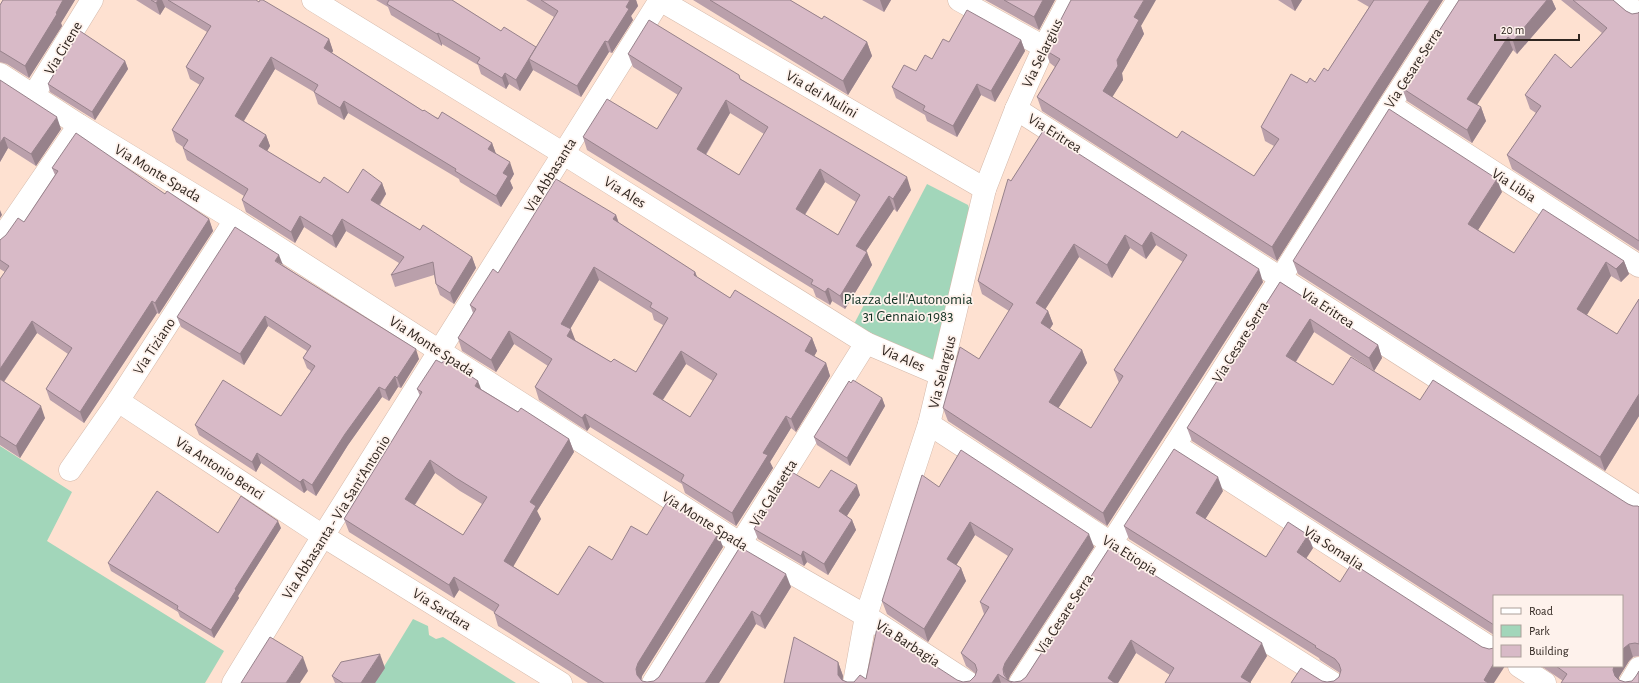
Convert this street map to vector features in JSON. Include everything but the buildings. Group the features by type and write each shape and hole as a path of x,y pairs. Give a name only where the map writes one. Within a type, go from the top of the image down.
{"street":[{"name":"Via Cirene","path":"34,96 92,0"},
{"name":"Via Ales","path":"313,0 564,154 866,343 941,375"},
{"name":"Via Abbasanta","path":"440,351 660,0"},
{"name":"Via dei Mulini","path":"660,0 985,189"},
{"path":"959,0 1044,47"},
{"name":"Via Selargius","path":"854,683 866,616 929,424 985,189 1016,109 1044,47 1069,0"},
{"name":"Via Cesare Serra","path":"1020,683 1175,445 1280,277 1458,0"},
{"path":"1621,0 1639,15"},
{"name":"Via Monte Spada","path":"0,74 79,125 235,220 741,544 866,616"},
{"name":"Via Libia","path":"1390,105 1639,266"},
{"name":"Via Eritrea","path":"1016,109 1639,507"},
{"path":"0,240 79,125"},
{"name":"Via Tiziano","path":"70,470 118,401 235,220"},
{"name":"Via Calasetta","path":"653,683 866,343"},
{"name":"Via Abbasanta - Via Sant'Antonio","path":"233,683 323,536 440,351"},
{"name":"Via Antonio Benci","path":"118,401 323,536"},
{"name":"Via Etiopia","path":"929,424 1111,543 1333,683"},
{"name":"Via Somalia","path":"1175,445 1493,649"},
{"name":"Via Sardara","path":"323,536 561,683"},
{"name":"Via Barbagia","path":"866,616 970,683"},
{"path":"1521,667 1545,683"},
{"path":"1630,683 1639,668"}],"green space":[{"name":"Piazza dell'Autonomia 31 Gennaio 1983","path":"927,184 968,205 970,211 936,362 853,326"},
{"path":"0,446 72,492 47,541 224,651 205,683 0,683"},
{"path":"413,619 428,626 429,635 436,639 443,637 516,683 374,683"}]}
